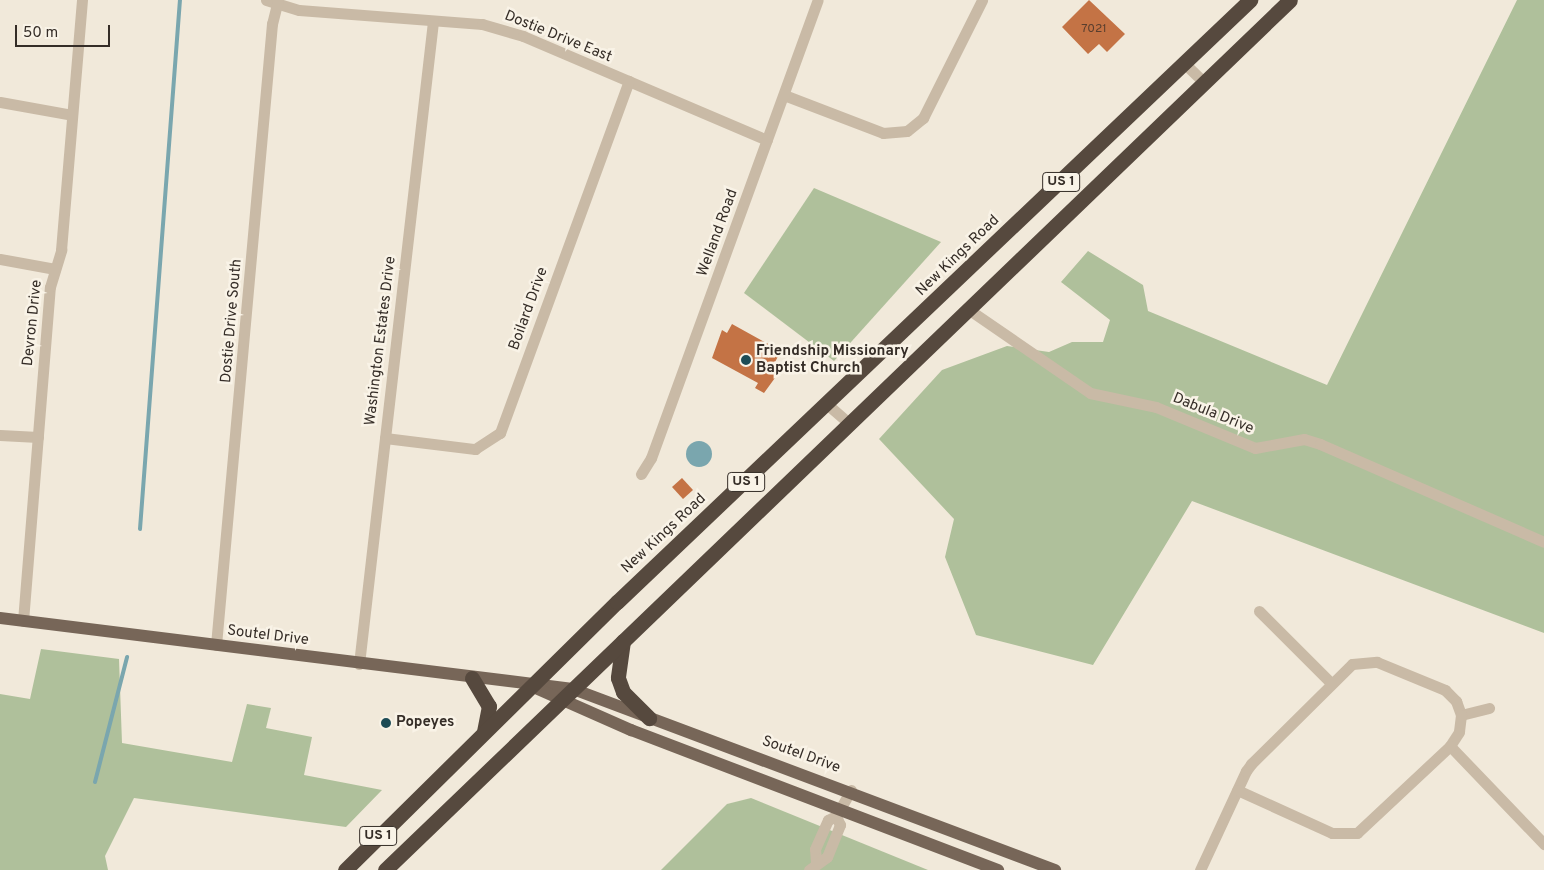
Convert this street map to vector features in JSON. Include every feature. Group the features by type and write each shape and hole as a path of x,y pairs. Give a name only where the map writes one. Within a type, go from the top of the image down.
{"highway":[{"name":"New Kings Road","path":"344,870 484,730 828,405 1250,0"},
{"name":"US 1","path":"385,870 1290,0"},
{"path":"623,641 618,678 623,692 649,718"},
{"path":"472,678 489,706 484,730"}],"main road":[{"name":"Soutel Drive","path":"0,618 359,664 573,689 851,790 1055,870"},
{"name":"Soutel Drive","path":"531,685 561,701 838,812 998,870"}],"street":[{"name":"Devron Drive","path":"23,621 38,437 55,269 61,250 82,0"},
{"name":"Welland Road","path":"641,474 651,458 818,0"},
{"path":"784,95 896,134 923,118 982,0"},
{"name":"Dostie Drive East","path":"274,1 299,10 482,24 523,36 768,140"},
{"name":"Dostie Drive South","path":"216,645 274,1"},
{"name":"Washington Estates Drive","path":"359,664 433,21"},
{"path":"1184,63 1204,82"},
{"name":"Boilard Drive","path":"385,438 475,449 500,433 629,81"},
{"path":"0,102 72,115"},
{"path":"0,259 55,269"},
{"name":"Dabula Drive","path":"968,309 1090,393 1156,407 1255,448 1304,439 1320,444 1544,542"},
{"path":"828,405 850,423"},
{"path":"0,435 38,437"},
{"path":"1258,612 1330,683"},
{"path":"1200,870 1237,790 1251,764 1330,683 1360,661 1377,662 1445,690 1461,715 1459,732 1450,746 1365,829 1349,836 1332,833 1237,790"},
{"path":"1461,715 1488,708"},
{"path":"1450,746 1544,844"},
{"path":"812,866 827,858 840,825 838,812 851,790"}],"green space":[{"path":"1517,0 1544,0 1544,633 1192,501 1093,665 976,635 945,557 954,519 879,439 942,370 1007,346 1049,352 1072,342 1103,342 1110,320 1061,282 1088,251 1143,285 1148,311 1327,385"},
{"path":"814,188 941,242 834,361 744,293"},
{"path":"41,649 119,659 122,743 232,762 247,704 271,708 266,728 312,737 304,775 382,790 346,827 134,798 105,856 108,870 0,870 0,694 30,699"},
{"path":"751,798 928,870 661,870 727,804"}],"water":[{"path":"699,441 708,445 712,454 708,463 699,467 690,463 686,454 690,445"}],"building":[{"path":"1089,0 1125,34 1107,52 1099,44 1088,54 1062,27"},
{"name":"Friendship Missionary Baptist Church","path":"732,324 781,351 775,362 780,371 764,393 755,388 758,383 712,358 722,330 727,333"},
{"path":"682,478 693,490 683,499 672,487"}],"waterway":[{"path":"140,529 180,0"},
{"path":"95,782 127,657"}],"place":[{"name":"Friendship Missionary Baptist Church","path":"746,360"},
{"name":"Popeyes","path":"386,723"}]}
